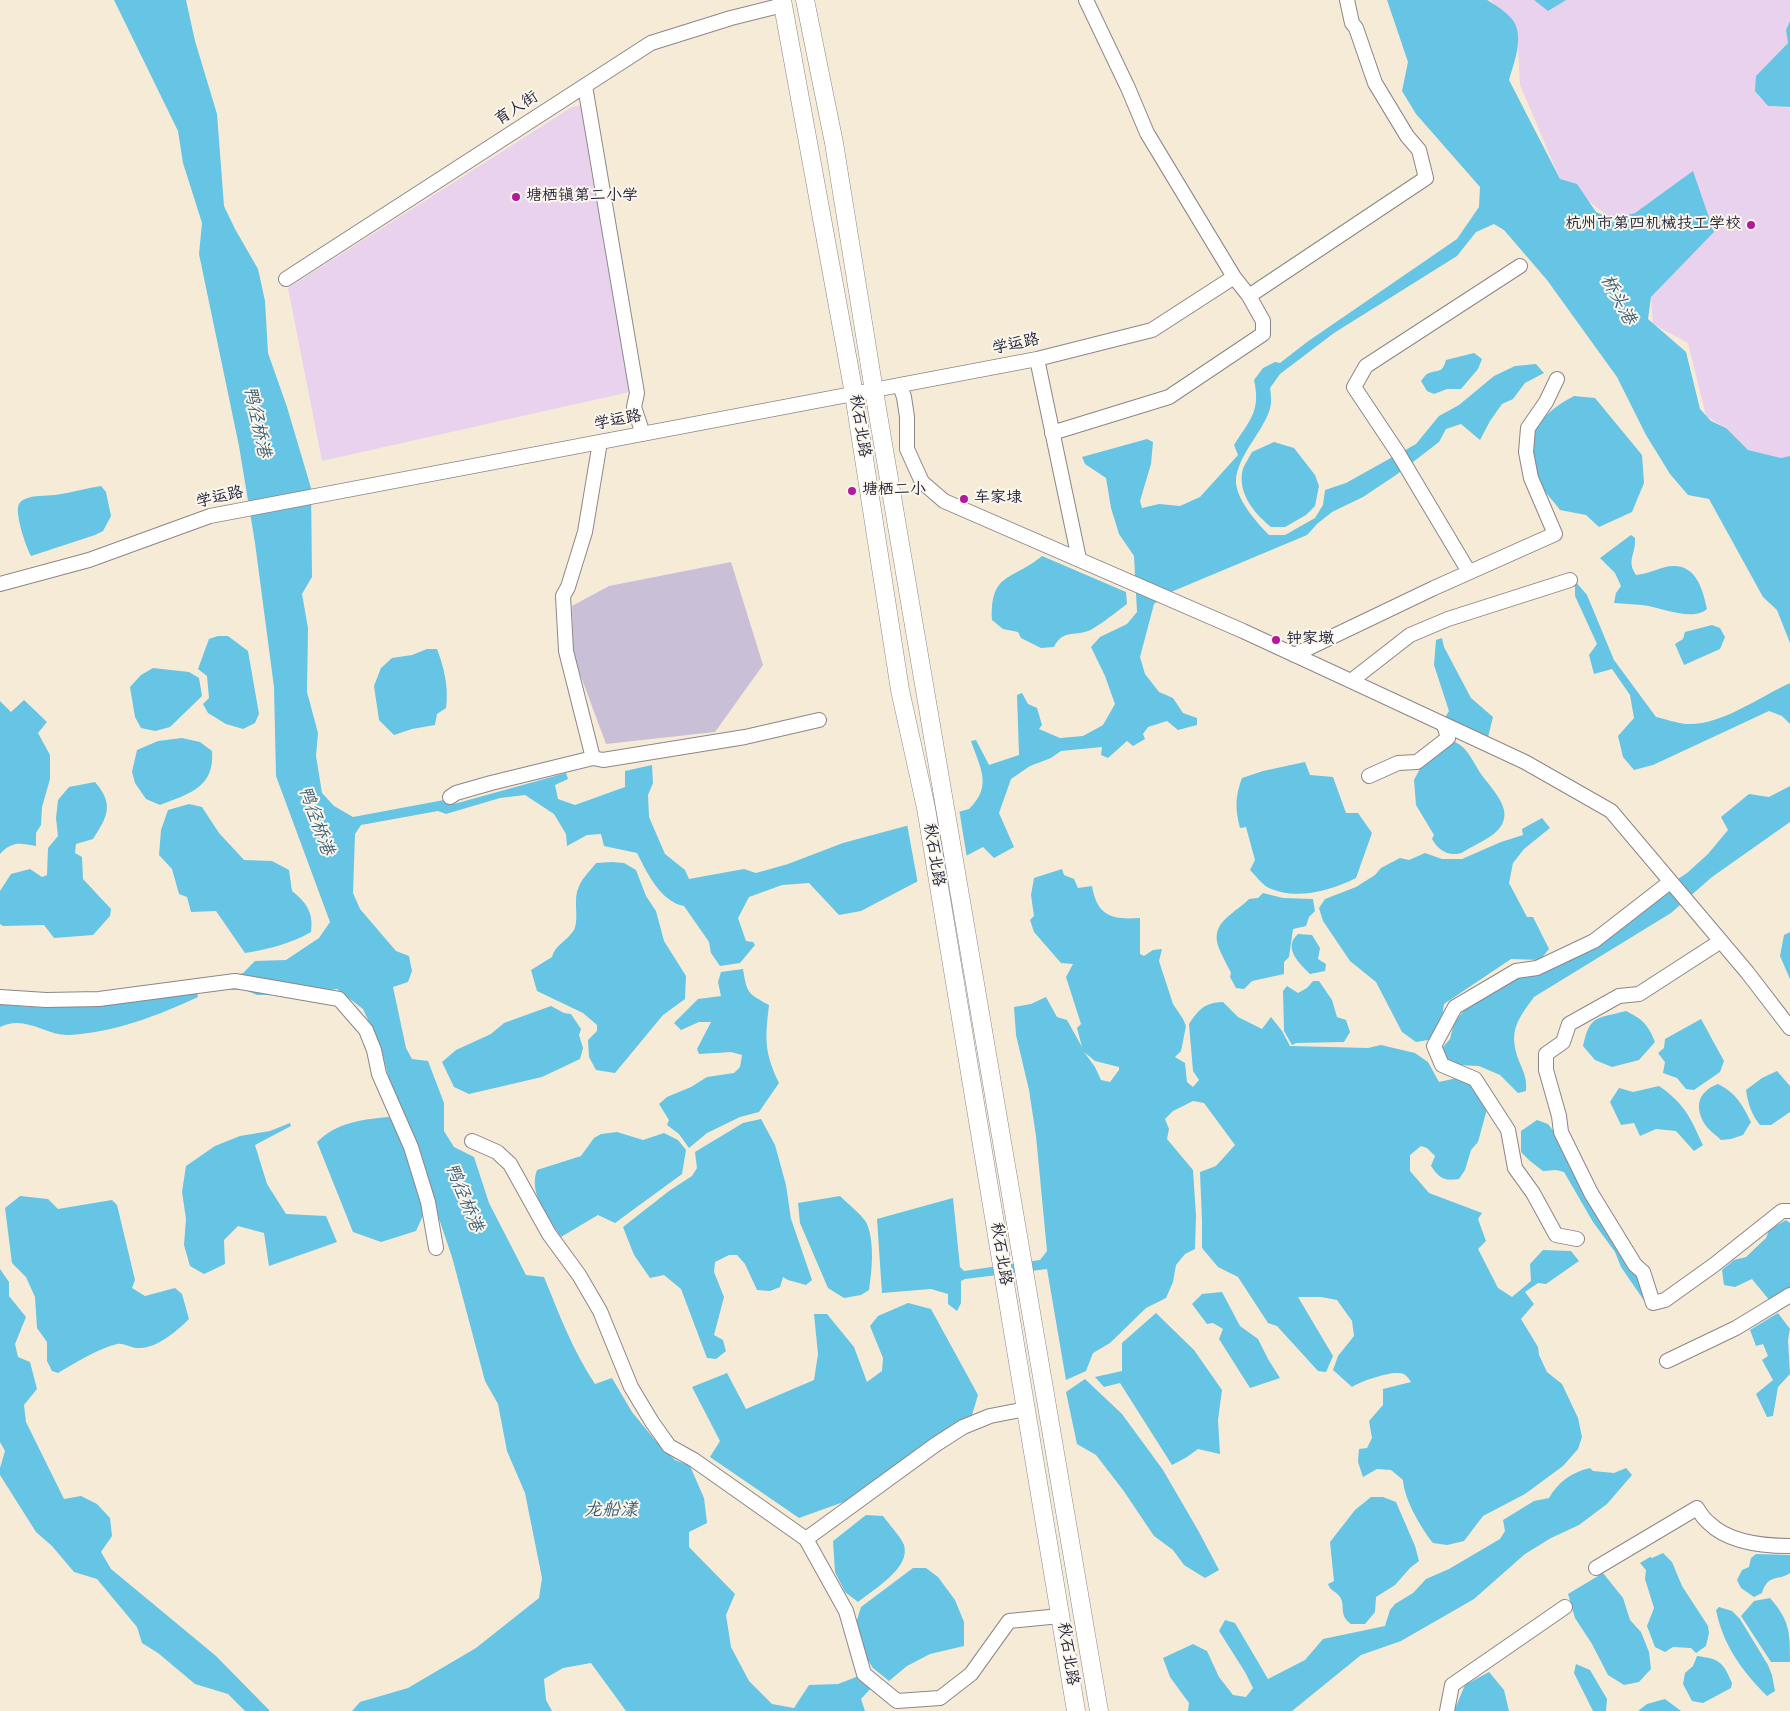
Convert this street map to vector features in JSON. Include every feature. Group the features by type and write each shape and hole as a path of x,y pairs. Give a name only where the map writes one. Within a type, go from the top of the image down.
{"main road":[{"name":"秋石北路","path":"806,0 834,143 874,391 1099,1711"},
{"name":"秋石北路","path":"783,2 854,394 900,690 926,808 1076,1711"}],"street":[{"path":"1052,433 1169,398 1263,334 1263,321 1249,296 1234,277 1147,133 1086,0"},
{"path":"1249,296 1426,178 1419,150 1407,136 1376,83 1356,28 1352,23 1347,0"},
{"name":"育人街","path":"286,279 651,43 783,2"},
{"path":"585,86 637,394 634,408 643,434"},
{"path":"1469,572 1398,453 1354,387 1366,366 1520,266"},
{"name":"学运路","path":"0,584 89,560 210,516 1037,359 1152,330 1234,277"},
{"path":"1037,359 1078,559"},
{"path":"1294,655 1469,572 1555,534 1531,478 1526,452 1528,428 1546,402 1557,379"},
{"path":"900,386 904,397 907,418 907,449 922,482 944,501 1351,681 1524,762 1611,812 1721,942 1790,1028"},
{"path":"593,758 566,651 563,596 568,587 585,532 600,442"},
{"path":"1351,681 1410,634 1448,619 1570,580"},
{"path":"450,797 456,793 491,783 593,758 603,760 745,737 819,720"},
{"path":"1369,776 1398,763 1416,762 1448,738 1444,725"},
{"path":"1577,1239 1556,1235 1533,1193 1515,1168 1508,1130 1475,1079 1442,1065 1434,1046 1455,1007 1516,971 1537,968 1594,941 1670,882"},
{"path":"1721,942 1639,994 1619,996 1569,1024 1563,1042 1546,1054 1546,1070 1559,1116 1561,1132 1591,1193 1635,1265 1643,1272 1653,1303 1664,1300 1714,1265 1782,1211 1790,1211"},
{"path":"0,997 46,1000 99,1000 235,982 339,1000 366,1030 374,1050 380,1074 410,1147 428,1202 436,1248"},
{"path":"472,1141 497,1152 510,1164 549,1234 579,1275 600,1311 631,1387 669,1446 694,1460 806,1539 846,1611 864,1674 897,1701 940,1698 971,1674 1009,1620 1060,1616"},
{"path":"1667,1362 1736,1328 1758,1313 1790,1296"},
{"path":"806,1539 935,1445 963,1427 990,1416 1026,1409"},
{"path":"1596,1568 1696,1508 1709,1524 1724,1534 1746,1542 1773,1546 1790,1546"},
{"path":"1447,1711 1452,1685 1565,1607"}],"shaded area":[{"name":"杭州市第四机械技工学校","path":"1490,0 1790,0 1790,21 1786,30 1788,43 1756,76 1768,106 1790,108 1790,456 1781,458 1748,450 1726,428 1706,416 1688,343 1653,324 1651,297 1714,232 1693,172 1635,213 1612,219 1560,179 1520,85 1518,48 1509,17"},
{"name":"塘栖镇第二小学","path":"585,104 634,391 322,461 288,288 572,107"},
{"path":"731,562 763,665 715,732 606,744 573,655 572,606 609,586"}],"water":[{"path":"114,0 186,0 195,41 217,114 224,206 258,269 265,301 268,353 287,407 311,488 312,577 302,594 308,628 307,692 318,733 316,756 322,793 334,806 353,817 444,800 454,804 566,773 568,779 555,785 558,799 575,805 625,787 625,771 652,765 653,783 648,795 649,817 665,854 685,870 689,879 744,869 756,873 788,864 843,843 969,809 976,801 983,784 981,768 971,741 976,740 989,765 1019,755 1017,695 1022,693 1028,704 1037,708 1042,725 1039,729 1060,738 1083,736 1103,725 1115,704 1105,676 1091,647 1100,637 1127,624 1137,612 1134,556 1119,534 1111,508 1106,478 1085,464 1082,457 1147,439 1153,442 1151,464 1140,501 1142,508 1159,504 1180,506 1200,497 1238,455 1234,445 1253,415 1256,400 1254,380 1263,368 1275,362 1280,363 1307,342 1457,239 1479,207 1480,187 1416,114 1402,91 1408,62 1387,0 1487,0 1508,15 1514,22 1518,33 1517,53 1509,80 1560,179 1577,184 1596,212 1612,219 1635,213 1693,171 1714,232 1651,297 1648,319 1686,352 1700,409 1711,421 1726,428 1748,450 1781,458 1790,456 1790,643 1777,610 1763,597 1709,499 1688,495 1670,474 1646,435 1617,377 1547,280 1504,230 1494,224 1476,232 1457,256 1334,333 1280,374 1270,388 1271,404 1267,418 1239,466 1236,480 1239,494 1253,517 1269,535 1285,535 1315,518 1323,505 1325,490 1346,483 1416,444 1439,416 1459,405 1494,376 1515,366 1536,364 1544,373 1525,383 1513,399 1502,404 1480,440 1461,424 1446,429 1439,442 1396,475 1363,497 1332,512 1307,535 1171,592 1154,604 1140,657 1145,674 1159,692 1173,698 1183,713 1197,718 1197,725 1178,730 1167,721 1148,727 1143,734 1145,739 1133,746 1127,741 1108,758 1101,755 1102,747 1061,751 1051,758 1030,766 1011,779 999,813 1014,847 994,858 983,847 861,911 839,915 809,883 782,885 749,897 738,918 746,941 753,942 755,945 740,963 720,966 711,953 709,942 684,906 668,899 662,893 650,878 637,853 604,846 601,834 587,835 567,846 566,834 554,814 525,795 500,798 446,814 438,811 361,825 355,834 353,893 360,909 396,951 409,956 412,971 408,982 393,987 406,1048 412,1059 428,1061 444,1103 444,1131 454,1147 474,1157 489,1203 526,1275 544,1277 573,1345 595,1384 612,1378 632,1412 654,1439 675,1460 690,1466 704,1498 707,1523 689,1532 689,1547 735,1594 726,1615 731,1647 749,1681 772,1704 794,1708 809,1685 838,1684 864,1674 873,1686 861,1699 865,1711 626,1711 591,1663 563,1668 544,1679 546,1700 552,1711 352,1711 360,1702 408,1688 476,1648 539,1598 542,1578 525,1493 507,1451 498,1404 485,1381 452,1257 417,1154 391,1087 381,1048 363,1009 337,989 304,994 257,995 245,990 226,990 224,979 243,973 255,961 286,960 319,938 330,922 276,776 274,687 255,543 239,446 199,254 202,223 183,163 178,131"},
{"path":"1534,0 1566,0 1548,11"},
{"path":"1790,21 1790,107 1768,106 1755,91 1756,76 1788,43 1786,30"},
{"path":"1474,353 1482,359 1478,369 1461,389 1447,389 1434,394 1427,391 1421,381 1426,375 1441,370 1446,360"},
{"path":"1574,396 1595,398 1642,455 1644,483 1632,512 1599,527 1586,515 1560,510 1541,486 1532,464 1532,440 1536,429 1551,411"},
{"path":"1274,442 1294,448 1315,475 1319,486 1315,506 1306,515 1285,527 1271,527 1254,510 1243,489 1242,473 1252,452"},
{"path":"101,486 106,492 111,516 103,531 31,556 18,514 19,504 24,499"},
{"path":"1631,535 1635,538 1632,565 1636,575 1669,566 1682,567 1688,570 1698,581 1707,609 1701,613 1685,614 1642,605 1614,603 1616,593 1621,586 1615,573 1600,558"},
{"path":"1042,556 1126,592 1127,604 1091,630 1069,634 1061,638 1054,647 1041,648 1021,638 1018,632 1003,629 992,620 992,604 999,585 1005,579"},
{"path":"1575,581 1587,595 1614,660 1656,717 1686,724 1713,720 1740,710 1790,683 1790,724 1782,716 1769,711 1653,765 1634,770 1623,757 1618,736 1634,718 1630,695 1612,669 1594,674 1589,655 1597,644 1575,596"},
{"path":"1712,625 1720,628 1725,637 1720,649 1684,665 1675,644 1683,639 1685,632"},
{"path":"218,636 228,636 248,651 259,714 255,723 243,729 226,724 208,713 203,704 209,698 207,676 198,669 209,639"},
{"path":"1442,638 1444,647 1471,698 1493,717 1487,741 1444,719 1449,711 1434,665 1436,640"},
{"path":"427,649 437,649 440,656 446,685 446,708 437,714 435,725 412,729 394,735 379,720 374,686 381,668 392,658 412,655"},
{"path":"153,668 189,672 199,678 202,696 170,727 155,731 141,728 135,717 130,687 141,675"},
{"path":"24,700 47,722 38,733 50,755 50,779 42,807 41,825 36,833 36,846 16,844 8,847 0,854 0,701 11,712"},
{"path":"182,738 200,742 212,751 212,763 209,774 198,788 160,805 146,799 135,783 132,772 137,750 158,741"},
{"path":"1455,742 1467,752 1497,796 1504,810 1502,824 1494,834 1459,854 1442,850 1432,839 1434,835 1416,805 1414,780 1424,761"},
{"path":"1305,762 1310,775 1333,777 1346,813 1358,813 1372,833 1356,878 1335,887 1301,894 1278,891 1267,887 1250,870 1255,860 1246,827 1240,828 1237,814 1237,797 1242,778 1263,771"},
{"path":"95,782 105,797 107,810 93,839 76,844 75,853 82,857 83,879 111,909 110,916 93,935 54,938 44,925 3,926 0,924 0,891 11,874 30,869 42,877 47,875 48,848 58,836 56,818 58,800 69,787"},
{"path":"1790,786 1790,822 1712,877 1671,913 1534,997 1519,1020 1514,1034 1516,1051 1525,1076 1526,1091 1518,1093 1500,1075 1479,1066 1458,1065 1436,1055 1450,1039 1454,1023 1465,1009 1518,976 1536,975 1641,913 1655,894 1687,873 1708,854 1728,830 1721,817 1749,794 1769,797"},
{"path":"189,804 202,807 219,833 244,860 272,861 289,870 292,891 305,904 310,914 311,932 279,946 245,953 216,911 191,912 187,897 179,894 172,869 159,855 161,830 168,810"},
{"path":"1542,818 1550,828 1524,849 1513,863 1509,883 1527,917 1533,917 1549,949 1540,960 1511,959 1444,1004 1440,1034 1428,1040 1416,1042 1402,1032 1376,982 1350,961 1323,921 1319,908 1325,899 1356,887 1375,875 1381,868 1400,858 1409,860 1425,853 1442,859 1462,859 1501,842 1523,835 1522,829"},
{"path":"596,863 624,863 636,870 646,896 656,911 664,941 686,976 685,999 663,1015 615,1073 596,1070 589,1057 588,1040 597,1031 597,1025 583,1013 537,991 531,970 552,957 556,949 574,930 577,892 585,876"},
{"path":"1062,869 1064,875 1074,879 1078,888 1092,886 1098,904 1107,914 1121,918 1140,918 1140,954 1144,956 1153,950 1162,949 1159,961 1173,1004 1186,1026 1181,1051 1175,1057 1185,1063 1187,1082 1193,1087 1199,1080 1193,1071 1189,1024 1196,1014 1207,1005 1223,1002 1238,1017 1262,1029 1271,1017 1282,1031 1290,1046 1368,1048 1381,1045 1415,1053 1428,1062 1439,1082 1466,1076 1487,1109 1478,1142 1471,1150 1465,1170 1459,1179 1450,1180 1443,1178 1431,1166 1435,1156 1427,1148 1421,1146 1410,1155 1410,1171 1429,1193 1482,1213 1478,1219 1486,1241 1478,1249 1498,1288 1512,1297 1531,1281 1530,1264 1543,1250 1571,1251 1579,1261 1546,1284 1538,1283 1525,1292 1534,1304 1521,1319 1538,1347 1539,1355 1547,1372 1562,1384 1578,1418 1582,1437 1578,1449 1563,1466 1525,1494 1483,1516 1464,1541 1447,1545 1433,1543 1428,1537 1406,1496 1403,1480 1391,1470 1377,1469 1363,1477 1358,1462 1359,1449 1367,1448 1372,1438 1369,1421 1383,1405 1383,1389 1411,1382 1405,1375 1394,1373 1375,1377 1352,1387 1333,1370 1338,1356 1354,1336 1352,1321 1337,1300 1321,1297 1298,1297 1333,1356 1326,1372 1318,1371 1277,1326 1268,1323 1238,1277 1218,1267 1202,1248 1200,1172 1216,1166 1235,1145 1204,1103 1193,1101 1173,1111 1165,1119 1169,1129 1167,1139 1193,1170 1196,1216 1195,1249 1185,1254 1176,1265 1173,1282 1166,1298 1146,1308 1110,1343 1093,1353 1086,1371 1066,1380 1047,1269 965,1279 961,1281 961,1303 957,1311 948,1304 948,1294 931,1289 882,1293 877,1219 953,1198 960,1267 964,1271 1040,1260 1047,1251 1036,1136 1029,1090 1016,1035 1014,1007 1031,1004 1046,997 1057,1017 1067,1020 1082,1047 1077,1028 1081,1024 1066,977 1073,964 1061,963 1034,932 1030,920 1034,916 1031,895 1034,878","holes":["1084,1052 1095,1061 1119,1067 1119,1070 1110,1082 1101,1080 1095,1067"]},
{"path":"1263,893 1283,898 1313,899 1315,911 1309,917 1306,926 1293,929 1289,957 1284,962 1284,974 1252,981 1244,989 1236,988 1219,949 1217,942 1218,928 1223,921 1249,899 1258,898"},
{"path":"1790,932 1790,979 1780,956 1784,935"},
{"path":"1298,934 1312,935 1320,948 1318,959 1326,964 1325,971 1310,974 1294,956 1292,945"},
{"path":"743,969 749,991 756,998 769,1005 767,1027 768,1054 779,1083 759,1112 740,1117 707,1133 689,1148 679,1134 667,1125 669,1120 659,1104 667,1097 691,1087 707,1077 734,1073 740,1067 742,1055 731,1052 699,1054 697,1049 711,1022 699,1022 681,1030 674,1023 698,999 721,996 718,982 721,972"},
{"path":"1313,981 1319,981 1332,1000 1337,1017 1346,1020 1350,1032 1344,1042 1296,1043 1292,1045 1284,1031 1283,991 1287,986 1298,993 1307,988"},
{"path":"197,993 198,997 167,1011 119,1027 87,1033 61,1035 28,1024 19,1023 0,1027 0,1004 74,1007 123,1003"},
{"path":"551,1006 564,1013 571,1014 581,1029 579,1035 583,1048 580,1059 542,1077 469,1094 454,1087 442,1062 456,1050 491,1034 504,1023"},
{"path":"1626,1011 1644,1023 1655,1042 1639,1060 1612,1067 1595,1060 1583,1046 1592,1023 1601,1017"},
{"path":"1701,1019 1724,1061 1720,1072 1694,1090 1686,1089 1677,1078 1663,1073 1665,1062 1658,1053 1664,1048 1665,1039"},
{"path":"1777,1071 1790,1086 1790,1112 1771,1125 1760,1125 1750,1108 1746,1090 1762,1078"},
{"path":"1718,1084 1738,1100 1751,1122 1743,1135 1721,1140 1708,1128 1702,1119 1699,1107 1702,1096 1711,1087"},
{"path":"1659,1086 1681,1105 1690,1119 1703,1145 1694,1151 1676,1131 1656,1129 1640,1136 1634,1123 1621,1125 1610,1102 1619,1088 1633,1092"},
{"path":"388,1117 395,1119 426,1209 416,1231 381,1242 353,1232 317,1142 341,1126 359,1121"},
{"path":"761,1119 775,1145 786,1185 791,1219 812,1280 806,1285 783,1277 780,1287 770,1291 757,1290 745,1264 737,1255 729,1255 715,1262 714,1272 724,1297 714,1335 723,1340 726,1351 716,1359 707,1358 681,1289 664,1275 650,1278 634,1255 623,1227 669,1191 692,1176 697,1168 695,1152 743,1123"},
{"path":"1537,1120 1548,1124 1572,1155 1634,1270 1647,1301 1645,1302 1621,1267 1615,1252 1593,1222 1564,1172 1556,1170 1543,1171 1521,1152 1521,1131"},
{"path":"290,1123 291,1126 255,1145 267,1184 286,1214 326,1216 337,1242 269,1266 264,1233 238,1226 224,1240 225,1264 204,1274 190,1266 184,1245 186,1219 182,1192 186,1166 215,1146 240,1136 270,1131"},
{"path":"617,1132 643,1140 664,1133 678,1140 686,1150 682,1174 615,1223 598,1215 561,1237 545,1214 537,1196 535,1179 537,1170 581,1156 594,1138 601,1134"},
{"path":"20,1196 48,1199 58,1209 112,1200 117,1205 135,1280 132,1288 145,1296 175,1288 182,1294 189,1319 173,1333 153,1345 137,1348 122,1344 109,1346 58,1373 52,1371 47,1361 47,1342 37,1328 35,1297 26,1277 12,1263 5,1208"},
{"path":"840,1196 866,1222 872,1246 869,1290 861,1295 844,1298 828,1288 800,1223 798,1203"},
{"path":"1786,1220 1790,1223 1790,1289 1770,1301 1752,1279 1735,1287 1724,1285 1722,1270 1734,1260 1746,1257 1766,1238 1769,1230"},
{"path":"0,1269 9,1282 9,1296 26,1317 15,1344 18,1357 30,1362 37,1389 24,1405 26,1422 64,1499 81,1496 97,1504 110,1518 112,1536 101,1552 111,1569 216,1656 270,1711 245,1711 228,1694 195,1684 158,1653 142,1643 137,1627 97,1579 74,1572 52,1546 36,1532 0,1475 5,1451 0,1442"},
{"path":"1222,1292 1240,1326 1258,1339 1280,1378 1250,1388 1219,1339 1223,1329 1213,1323 1207,1324 1192,1304 1202,1294"},
{"path":"908,1303 931,1309 978,1395 972,1415 920,1448 849,1500 799,1518 710,1457 720,1441 692,1387 727,1373 746,1409 814,1380 818,1354 814,1314 827,1314 854,1347 867,1382 882,1371 883,1358 870,1326 878,1316"},
{"path":"1156,1313 1194,1350 1222,1390 1218,1420 1220,1454 1198,1449 1172,1465 1120,1383 1104,1387 1095,1377 1122,1371 1122,1343"},
{"path":"1778,1313 1790,1329 1788,1340 1790,1374 1778,1387 1773,1416 1767,1417 1756,1394 1773,1380 1762,1360 1768,1356 1763,1344 1756,1346 1750,1330"},
{"path":"1085,1379 1122,1414 1163,1470 1219,1570 1205,1578 1184,1565 1173,1550 1154,1536 1123,1490 1096,1455 1077,1444 1066,1392"},
{"path":"1590,1468 1593,1471 1614,1473 1626,1468 1632,1475 1607,1504 1579,1525 1551,1538 1525,1554 1474,1599 1401,1641 1361,1655 1292,1711 1188,1711 1189,1703 1170,1677 1163,1658 1193,1644 1207,1651 1219,1677 1233,1695 1246,1697 1253,1688 1219,1631 1225,1620 1235,1623 1268,1679 1305,1660 1323,1639 1385,1626 1390,1610 1395,1604 1413,1593 1426,1579 1449,1569 1500,1539 1505,1531 1503,1520 1534,1501 1549,1498 1566,1478"},
{"path":"1371,1497 1383,1497 1396,1502 1415,1546 1419,1561 1395,1585 1376,1597 1375,1612 1365,1624 1351,1624 1343,1614 1340,1597 1328,1584 1334,1581 1330,1542 1355,1510"},
{"path":"866,1515 883,1516 904,1545 905,1554 897,1570 858,1602 845,1592 835,1572 833,1541"},
{"path":"1663,1553 1672,1562 1682,1586 1708,1626 1709,1633 1706,1646 1696,1653 1691,1648 1673,1647 1665,1652 1655,1647 1647,1626 1654,1608 1645,1579 1646,1570 1640,1563 1650,1557 1652,1558"},
{"path":"1756,1554 1790,1555 1790,1573 1771,1580 1762,1593 1754,1597 1741,1588 1737,1580 1742,1570 1749,1567 1751,1558"},
{"path":"913,1568 926,1568 938,1577 955,1600 964,1622 964,1646 930,1654 907,1666 889,1681 873,1668 863,1653 856,1623 861,1607"},
{"path":"1603,1573 1623,1598 1630,1620 1641,1632 1649,1652 1651,1669 1639,1682 1624,1685 1608,1675 1592,1644 1575,1618 1568,1594"},
{"path":"1770,1598 1782,1613 1788,1627 1790,1662 1771,1662 1741,1616 1754,1601"},
{"path":"1719,1607 1732,1611 1740,1619 1768,1665 1775,1691 1767,1696 1749,1677 1723,1635 1716,1610"},
{"path":"1697,1656 1716,1660 1720,1663 1726,1670 1732,1683 1731,1688 1703,1703 1692,1701 1683,1684 1685,1673 1693,1666"},
{"path":"1576,1664 1590,1670 1607,1699 1606,1711 1593,1711 1574,1673"},
{"path":"1489,1672 1504,1690 1509,1711 1454,1711 1465,1685"},
{"path":"1665,1699 1681,1711 1638,1711 1647,1704"}],"pier":[{"path":"959,809 967,858 918,884 907,824"}],"place":[{"name":"塘栖镇第二小学","path":"516,197"},
{"name":"杭州市第四机械技工学校","path":"1751,225"},
{"name":"塘栖二小","path":"852,491"},
{"name":"车家埭","path":"964,499"},
{"name":"钟家墩","path":"1276,640"}],"water label":[{"name":"桥头港","path":"1617,300"},
{"name":"鸭径桥港","path":"256,422"},
{"name":"鸭径桥港","path":"315,821"},
{"name":"鸭径桥港","path":"463,1198"},
{"name":"龙船漾","path":"611,1511"}]}
